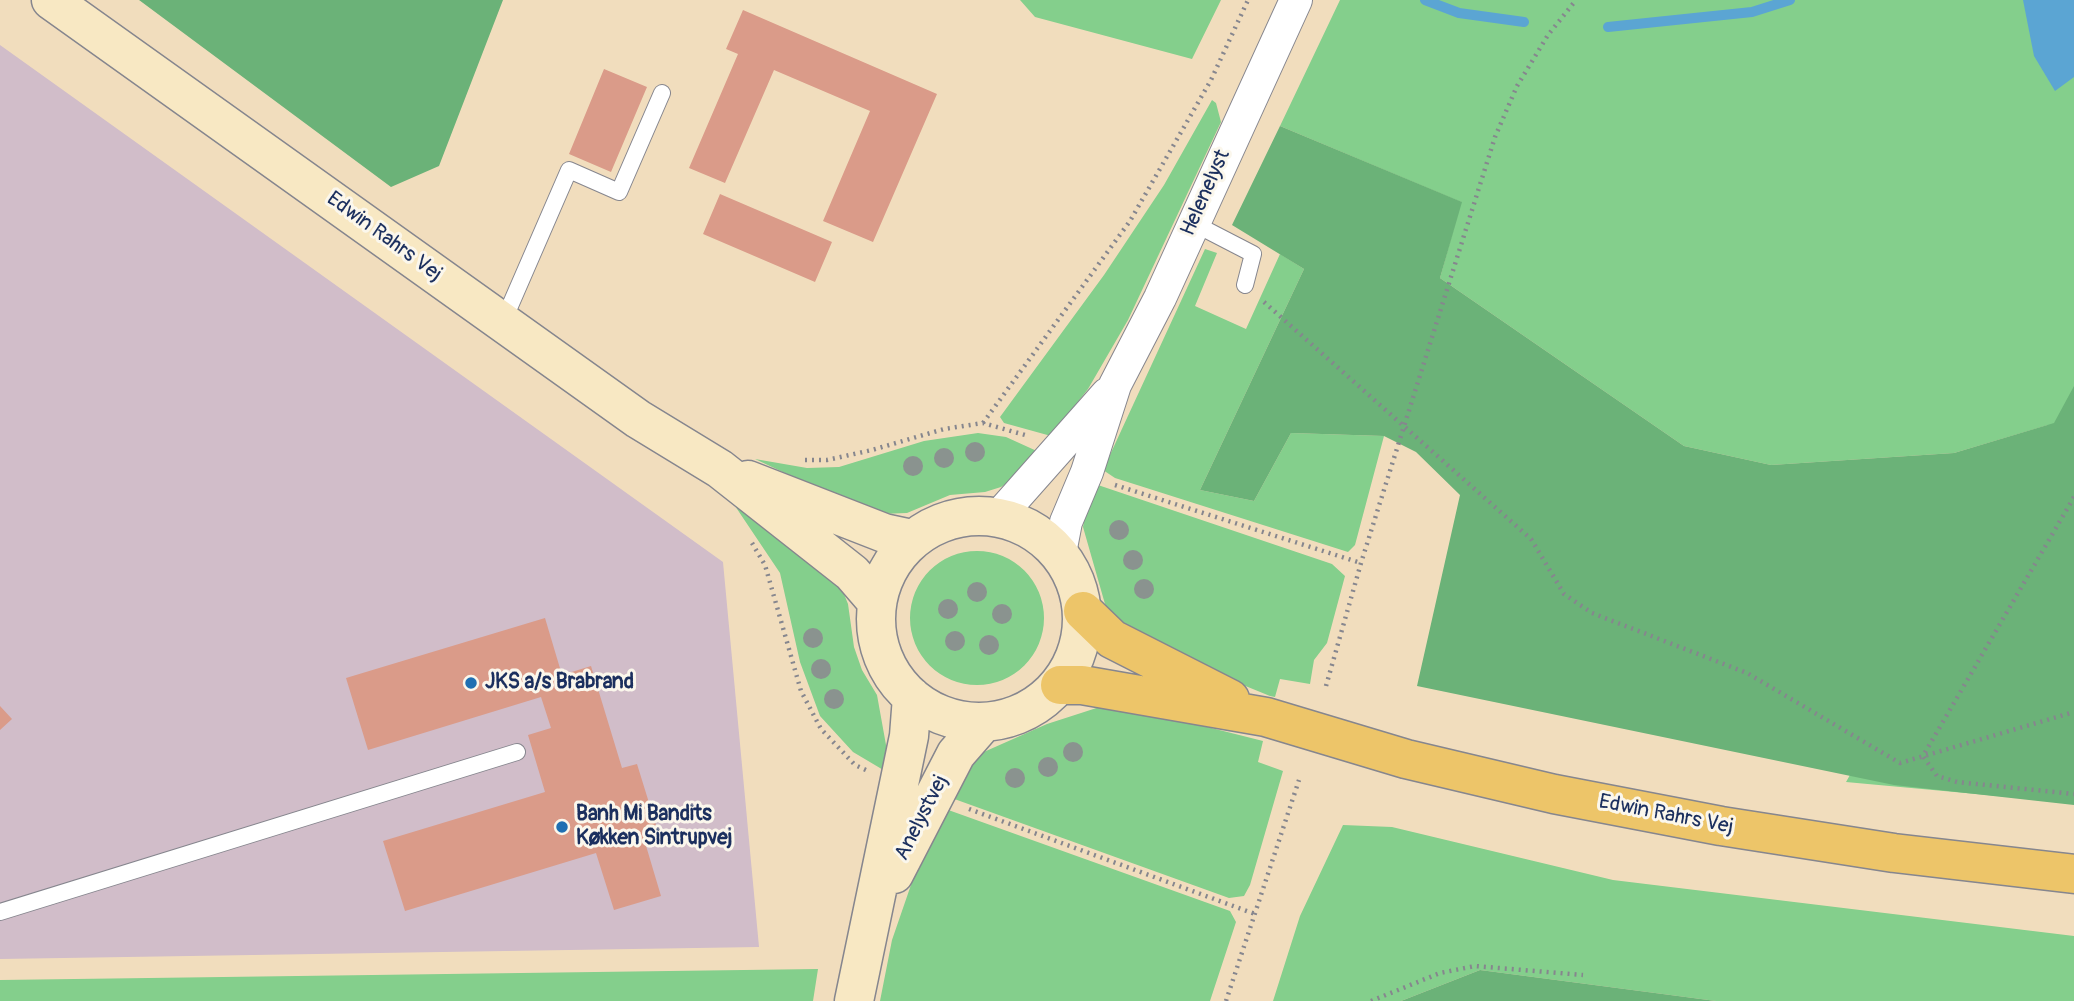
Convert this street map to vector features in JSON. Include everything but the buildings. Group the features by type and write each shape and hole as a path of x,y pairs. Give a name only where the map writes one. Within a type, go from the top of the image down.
{"highway":[{"path":"1083,611 1112,639 1266,717"},
{"path":"1060,685 1082,685 1266,717"},
{"name":"Edwin Rahrs Vej","path":"1266,717 1406,759 1554,794 1735,828 1894,853 2074,874"}],"street":[{"name":"Edwin Rahrs Vej","path":"51,0 638,419 720,469 852,573 877,602"},
{"name":"Helenelyst","path":"1060,553 1066,522 1087,472 1115,385 1160,298 1296,0"},
{"name":"Helenelyst","path":"998,517 1115,385"},
{"name":"Edwin Rahrs Vej","path":"720,469 884,533 912,539"},
{"path":"962,516 998,517 1032,530 1060,553 1076,580 1083,611 1082,637 1074,663 1060,685 1026,712 983,723 945,716 912,697 899,684 882,654 876,620 877,602 883,578 895,557 912,539 927,529 962,516"},
{"name":"Anelystvej","path":"855,1001 872,920 915,790 909,736 912,697"},
{"name":"Anelystvej","path":"915,790 956,754 983,723"}],"lane":[{"path":"503,322 569,170 619,192 662,93"},
{"path":"1193,223 1253,254 1245,285"},
{"path":"0,912 517,752"}],"path":[{"path":"1054,453 1025,435 983,423 1130,221 1210,80 1248,0"},
{"path":"1326,686 1361,563 1495,137 1517,86 1548,34 1576,0"},
{"path":"1245,285 1531,539 1564,594 1592,613 1747,673 1900,764 2074,712"},
{"path":"1087,472 1136,495 1361,563"},
{"path":"1923,756 2074,497"},
{"path":"746,532 765,565 801,691 821,729 855,765 915,790 1255,914"},
{"path":"1923,756 1937,776 1957,782 2074,794"},
{"path":"1226,1001 1299,780"},
{"path":"1371,1001 1440,973 1475,966 1583,975"}],"shaded area":[{"path":"0,45 723,562 759,947 0,959"}],"green space":[{"path":"139,0 503,0 439,166 391,187"},
{"path":"1020,0 1221,0 1192,59 1035,17"},
{"path":"1340,0 2074,0 2074,803 1846,782 2048,425 1954,453 1771,465 1684,446 1440,278 1461,202 1280,126"},
{"path":"1212,100 1216,103 1221,122 1128,320 1088,389 1051,436 1004,423 1000,417 1104,275 1164,185"},
{"path":"1280,126 1462,202 1440,278 1684,446 1771,465 1954,453 2054,423 2074,386 2074,805 1894,785 1417,686 1460,495 1416,452 1384,436 1291,433 1254,501 1200,490 1304,269 1232,225"},
{"path":"1205,249 1217,253 1195,306 1246,329 1280,254 1304,269 1200,490 1254,501 1291,433 1384,436 1355,545 1348,552 1115,478 1103,470"},
{"path":"978,433 1006,437 1039,452 1013,479 1001,487 985,492 950,495 907,513 881,514 853,505 755,459 807,468 839,467 924,441"},
{"path":"1095,484 1332,564 1345,576 1327,643 1314,660 1310,684 1280,679 1275,697 1270,696 1167,654 1114,619 1105,604 1083,527 1087,504"},
{"path":"731,500 840,584 848,604 854,647 862,670 877,695 888,756 885,771 853,752 820,716 800,662 780,573"},
{"path":"977,551 1003,556 1025,570 1039,592 1044,618 1039,644 1025,666 1003,680 977,685 951,680 929,666 915,644 910,618 915,592 929,570 951,556"},
{"path":"1112,703 1263,741 1258,762 1283,771 1250,885 1244,896 1229,898 946,796 977,755 1047,724"},
{"path":"940,807 1230,911 1236,922 1210,1001 880,1001 892,940"},
{"path":"1343,825 1392,827 1613,880 2074,936 2074,1001 1716,1001 1480,970 1401,1001 1273,1001 1300,916"},
{"path":"818,969 813,1001 0,1001 0,980"},
{"path":"1480,970 1716,1001 1401,1001"}],"water":[{"path":"2023,0 2074,0 2074,77 2055,91 2034,56"}],"waterway":[{"path":"1425,0 1459,13 1524,22"},
{"path":"1608,27 1752,12 1790,0"}],"place":[{"name":"JKS a/s Brabrand","path":"471,683"},
{"name":"Banh Mi Bandits Køkken Sintrupvej","path":"562,827"}]}
